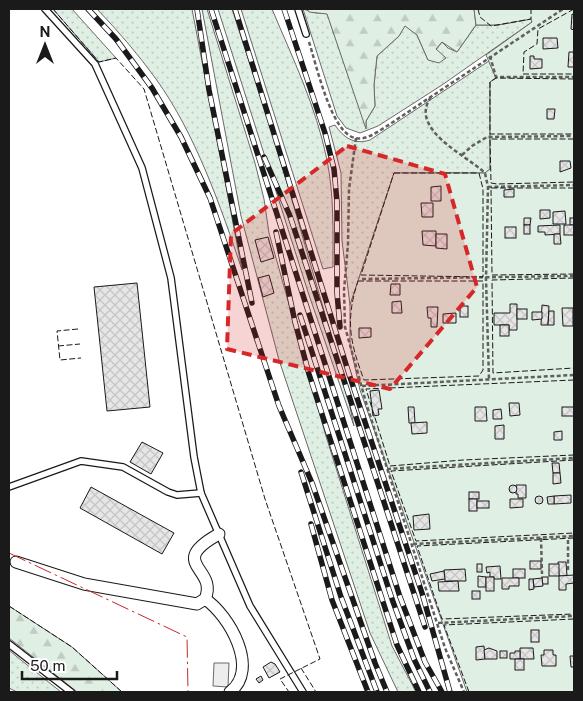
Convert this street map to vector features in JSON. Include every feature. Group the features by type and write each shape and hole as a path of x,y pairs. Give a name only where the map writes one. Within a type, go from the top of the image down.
{"street":[{"path":"205,599 207,584 196,563 195,554 199,547 219,534"},
{"path":"16,562 84,584 191,604 197,604 205,599"},
{"path":"205,599 224,617 241,651 240,676 235,688 230,692"}],"lane":[{"path":"45,9 95,64 142,168 171,278 194,457 201,493 250,606 303,692"},
{"path":"298,9 306,34"},
{"path":"9,487 81,461 123,467 177,495 201,493"},
{"path":"9,644 71,692"}],"path":[{"path":"306,34 336,121 347,134 356,138 369,137 562,9"},
{"path":"490,56 496,77 574,77"},
{"path":"432,96 426,104 427,121 438,136 485,173 488,187 486,279 489,379"},
{"path":"462,155 487,137 574,136"},
{"path":"356,138 349,189 344,313 346,336 447,653 464,692"},
{"path":"488,187 574,185"},
{"path":"362,279 486,279 574,276"},
{"path":"362,386 574,375"},
{"path":"387,469 574,458"},
{"path":"568,536 568,570"},
{"path":"412,544 574,536"},
{"path":"541,538 542,574"},
{"path":"438,623 574,616"}],"highlighted area":[{"path":"347,146 445,174 477,287 390,389 227,349 231,234"}],"green space":[{"path":"53,9 72,9 116,58 99,62"},
{"path":"97,9 192,9 242,270 206,171 183,123 156,79 128,43"},
{"path":"202,9 207,9 255,163 264,199 269,233 325,433 392,646 416,692 398,692 370,633 279,360 241,216"},
{"path":"218,9 232,9 274,138 345,383 354,426 308,292"},
{"path":"241,9 272,9 317,121 327,160 331,186 333,267 323,269"},
{"path":"303,9 316,13 327,13 366,127 366,121 375,106 374,85 377,56 399,36 405,25 417,35 428,60 442,42 448,48 457,52 476,25 498,25 531,19 532,22 442,85 378,126 360,133 346,128 337,116"},
{"path":"307,9 474,9 476,25 457,52 442,42 436,49 446,58 439,63 428,60 417,35 405,26 399,36 377,56 374,85 375,106 366,121 366,129 327,14 309,12"},
{"path":"474,9 574,9 574,692 467,692 360,390 350,345 350,305 394,173 485,173 490,169 490,82 496,78 486,55 532,22 531,19 498,25 476,25"},
{"path":"489,61 496,78 490,82 490,169 485,173 394,173 350,305 342,241 341,173 329,127 335,125 342,134 354,141 370,140"},
{"path":"9,606 72,647 122,692 77,692 9,638"},
{"path":"9,650 61,692 17,692 9,688"}],"shaded area":[{"path":"214,663 229,663 228,687 213,686"}],"building":[{"path":"572,14 574,15 574,30 571,29"},
{"path":"543,38 557,38 558,48 543,49"},
{"path":"569,52 574,52 574,67 568,67"},
{"path":"530,56 534,56 534,59 542,59 542,68 530,69"},
{"path":"547,109 555,109 554,119 547,119"},
{"path":"560,161 570,161 571,168 560,172"},
{"path":"441,186 441,201 431,201 431,187"},
{"path":"514,189 514,197 504,197 504,190"},
{"path":"421,203 433,203 433,217 422,217"},
{"path":"540,210 550,210 550,218 540,219"},
{"path":"565,211 566,224 553,224 553,212"},
{"path":"524,218 531,218 530,225 524,225"},
{"path":"570,218 574,218 574,225 570,225"},
{"path":"524,225 530,225 530,234 524,234"},
{"path":"560,225 560,234 545,235 545,232 538,232 538,226"},
{"path":"564,225 574,225 574,235 564,235"},
{"path":"505,227 516,227 516,238 505,238"},
{"path":"422,231 436,231 436,246 423,245"},
{"path":"436,234 447,234 447,249 436,248"},
{"path":"554,234 560,234 561,244 554,244"},
{"path":"268,237 274,258 261,262 255,240"},
{"path":"269,275 274,293 263,297 258,278"},
{"path":"137,283 150,407 107,411 94,287"},
{"path":"391,284 400,284 400,295 390,295"},
{"path":"401,301 402,313 392,313 392,302"},
{"path":"510,304 517,304 517,330 509,330 509,325 494,325 494,313 510,313"},
{"path":"542,305 549,306 548,325 541,325"},
{"path":"460,306 468,306 468,317 460,317"},
{"path":"427,307 438,307 437,327 431,327 431,318 428,318"},
{"path":"562,308 573,308 573,326 563,326"},
{"path":"517,309 527,309 527,319 517,319"},
{"path":"549,311 554,311 554,325 548,325"},
{"path":"532,312 542,312 542,319 532,320"},
{"path":"456,313 456,323 443,323 443,314"},
{"path":"500,325 509,325 509,336 500,336"},
{"path":"359,328 371,328 371,337 359,338"},
{"path":"379,390 382,409 378,409 379,415 373,416 370,391"},
{"path":"509,403 519,403 520,415 510,416"},
{"path":"408,407 414,407 415,423 409,423"},
{"path":"475,407 486,407 487,421 475,421"},
{"path":"562,407 574,407 574,416 562,416"},
{"path":"501,409 502,419 493,419 493,410"},
{"path":"427,422 427,433 412,434 411,423"},
{"path":"504,425 504,439 495,439 495,426"},
{"path":"562,431 562,440 554,440 554,432"},
{"path":"142,442 163,453 151,474 130,462"},
{"path":"552,463 559,463 560,473 553,473"},
{"path":"553,473 560,473 561,483 553,484"},
{"path":"513,485 517,489 513,493 509,489"},
{"path":"516,485 526,485 526,498 518,498"},
{"path":"91,487 174,533 162,554 80,508"},
{"path":"469,492 479,492 479,499 469,499"},
{"path":"571,495 571,503 554,504 554,496"},
{"path":"539,496 543,500 539,504 535,500"},
{"path":"554,496 554,504 548,504 547,497"},
{"path":"469,499 477,499 477,511 469,511"},
{"path":"510,499 523,499 523,507 510,508"},
{"path":"477,501 489,501 489,508 477,508"},
{"path":"429,514 430,529 414,530 413,516"},
{"path":"530,561 541,561 541,569 530,569"},
{"path":"558,562 566,562 567,576 559,576"},
{"path":"477,564 482,564 482,572 477,572"},
{"path":"549,564 559,564 559,576 549,576"},
{"path":"500,566 501,579 490,577 490,572 487,573 486,567"},
{"path":"465,569 466,581 445,581 444,570"},
{"path":"513,569 525,569 525,578 513,578"},
{"path":"444,571 445,579 432,581 430,574"},
{"path":"574,575 574,583 566,584 566,590 559,590 559,576"},
{"path":"478,576 486,577 486,587 478,587"},
{"path":"486,577 494,577 494,591 486,591"},
{"path":"542,577 548,577 548,584 542,584"},
{"path":"502,578 519,578 519,586 509,586 509,589 502,589"},
{"path":"542,578 543,586 534,587 533,579"},
{"path":"529,579 533,579 534,589 529,590"},
{"path":"458,581 459,591 439,591 438,582"},
{"path":"472,591 480,591 480,599 472,599"},
{"path":"531,630 539,630 539,642 531,642"},
{"path":"484,646 485,659 476,660 476,647"},
{"path":"489,648 497,651 497,659 485,659 484,650"},
{"path":"520,648 533,648 534,659 520,659"},
{"path":"544,650 553,650 553,655 556,655 556,666 542,666 541,655 544,655"},
{"path":"500,651 507,651 507,658 500,658"},
{"path":"515,651 520,651 520,659 510,659 510,653 515,653"},
{"path":"570,656 574,656 574,667 571,667"},
{"path":"515,659 524,659 524,670 515,670"},
{"path":"271,662 275,664 280,672 269,678 263,667"},
{"path":"261,676 263,680 259,683 256,679"}],"railway":[{"path":"88,9 116,39 152,88 181,137 210,198 279,406 312,483 387,692"},
{"path":"197,9 209,90 252,303"},
{"path":"211,9 400,597 425,662 442,692"},
{"path":"235,9 349,374 422,593 450,692"},
{"path":"284,9 325,133 334,169 337,202 337,293 340,327"},
{"path":"264,157 290,216 425,627"},
{"path":"276,232 295,322 309,374 397,645 419,692"},
{"path":"300,315 392,599 414,659 430,692"},
{"path":"301,472 341,597 377,692"},
{"path":"311,524 332,600 368,692"}],"fence":[{"path":"53,9 99,62 116,58 144,89 265,499 320,659 280,679 289,692"},
{"path":"478,9 480,17 491,26 531,19 531,9"},
{"path":"574,9 538,29 537,44 524,52 523,74 574,74"},
{"path":"574,79 496,78 490,82 490,134 574,134"},
{"path":"574,139 490,139 491,183 574,182"},
{"path":"394,173 479,173 483,189 483,277 361,275 394,173"},
{"path":"574,188 491,188 492,275 574,274"},
{"path":"574,278 492,280 493,373 574,368"},
{"path":"358,281 483,281 483,370 479,376 364,380 355,354 350,320 358,281"},
{"path":"78,329 57,331 60,360 81,358"},
{"path":"58,346 80,344"},
{"path":"574,380 366,389 390,466 463,460 574,455"},
{"path":"574,460 391,471 416,541 574,533"},
{"path":"574,538 417,546 442,619 574,614"},
{"path":"9,606 72,647 122,692"},
{"path":"469,692 444,625 574,619"},
{"path":"301,668 316,692"}],"power":[{"path":"9,553 187,637 188,692"}]}
